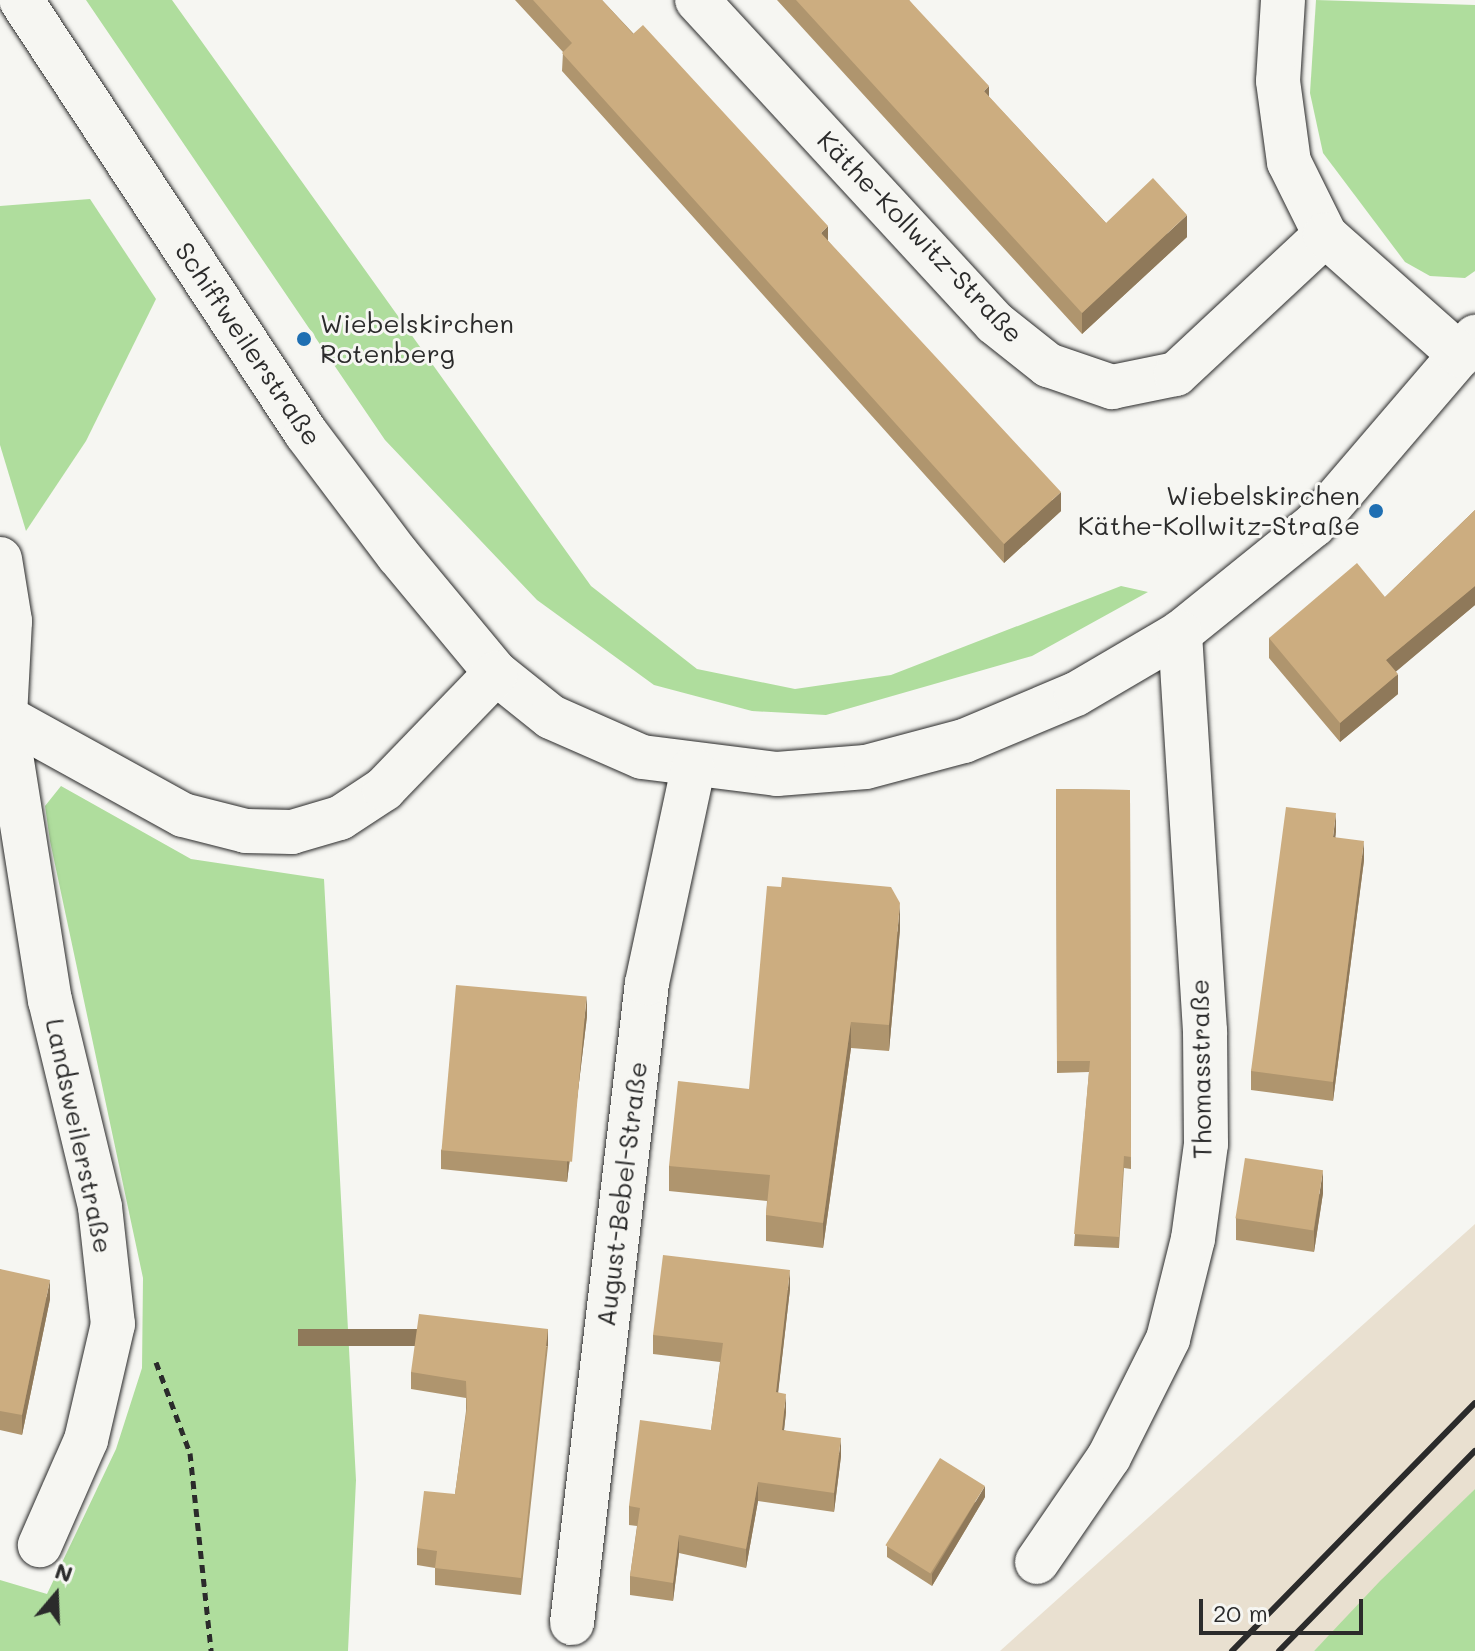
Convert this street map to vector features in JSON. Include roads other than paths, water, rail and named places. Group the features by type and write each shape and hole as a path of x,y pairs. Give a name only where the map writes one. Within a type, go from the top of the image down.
{"street":[{"name":"Schiffweilerstraße","path":"21,0 306,433 496,673"},
{"name":"Käthe-Kollwitz-Straße","path":"697,0 995,323 1048,365 1112,387 1176,374 1325,235"},
{"path":"3,716 183,815 246,831 292,832 340,818 384,789 496,673 551,717 593,738 693,769 777,774 866,767 964,741 1076,694 1180,633 1314,525 1467,346 1325,235 1289,162 1278,81 1283,0"},
{"name":"Landsweilerstraße","path":"0,559 10,621 3,716 50,1000 100,1207 113,1324 86,1440 40,1545"},
{"name":"Thomasstraße","path":"1037,1562 1109,1457 1168,1339 1193,1239 1206,1144 1205,1031 1180,633"},
{"name":"August-Bebel-Straße","path":"572,1623 647,983 693,769"}],"railway":[{"path":"1232,1651 1475,1403"},
{"path":"1279,1651 1475,1451"}],"place":[{"name":"Wiebelskirchen Rotenberg","path":"304,339"},
{"name":"Wiebelskirchen Käthe-Kollwitz-Straße","path":"1376,511"}]}
